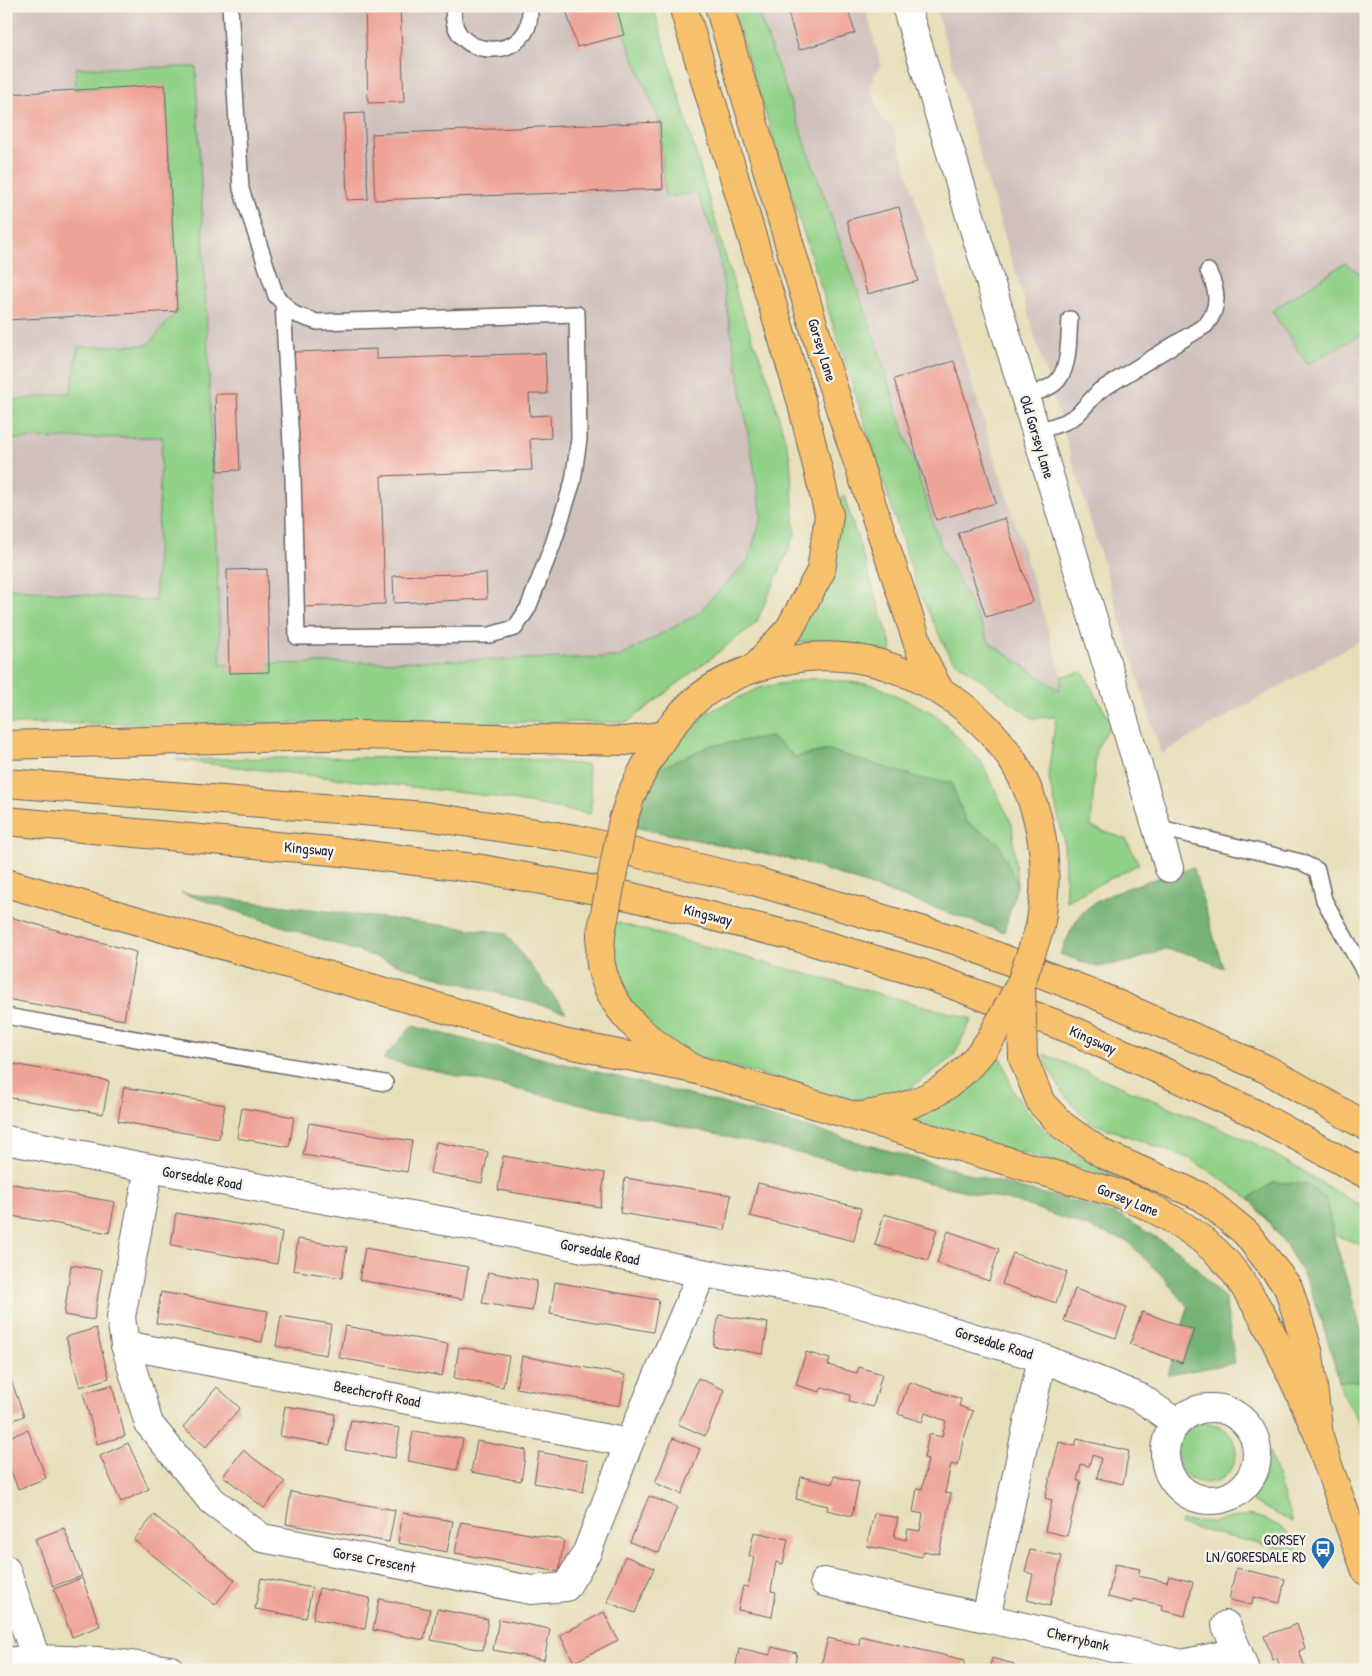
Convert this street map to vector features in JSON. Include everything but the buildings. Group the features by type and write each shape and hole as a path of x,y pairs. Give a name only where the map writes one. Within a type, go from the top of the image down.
{"main road":[{"path":"683,6 801,400 829,515 821,571 790,628 755,667"},
{"name":"Gorsey Lane","path":"718,6 821,351 922,656 939,690"},
{"path":"694,1069 655,1046 626,1014 611,994 601,965 601,934 622,820 645,764 664,734 690,706 724,681 755,667 797,658 836,656 871,661 905,671 966,708 995,734 1017,767 1032,800 1042,839 1045,876 1044,901 1040,927 1021,983 990,1040 975,1062 955,1080 934,1094 892,1111 856,1117"},
{"path":"6,745 358,735 626,740 664,734"},
{"path":"6,783 425,816 576,839 754,881 955,940 1094,994 1266,1069 1366,1126"},
{"name":"Kingsway","path":"6,821 332,851 482,869 628,896 797,937 924,974 1072,1030 1252,1112 1366,1174"},
{"path":"6,883 563,1043 694,1069"},
{"name":"Gorsey Lane","path":"1021,983 1023,1058 1041,1103 1063,1126 1104,1154 1202,1197 1246,1233 1288,1286 1309,1354 1319,1436"},
{"name":"Gorsey Lane","path":"694,1069 1123,1195 1152,1207 1184,1226 1211,1248 1234,1272 1255,1303 1319,1436 1366,1571"}],"street":[{"name":"Old Gorsey Lane","path":"906,6 1168,868"},
{"name":"Gorsedale Road","path":"6,1140 149,1168 522,1235 702,1274 828,1294 1042,1358 1141,1398 1176,1423"},
{"name":"Gorse Crescent","path":"149,1168 121,1317 125,1344 149,1424 210,1499 262,1538 531,1590 566,1587 587,1552 629,1443 702,1274"},
{"name":"Beechcroft Road","path":"125,1344 629,1443"},
{"path":"986,1618 1042,1358"},
{"path":"6,1570 36,1659"},
{"name":"Cherrybank","path":"824,1582 1182,1664 1242,1661"},
{"path":"1226,1625 1242,1661"},
{"path":"6,1662 36,1659 97,1661 170,1670"}],"lane":[{"path":"230,6 241,189 276,296 294,314 317,322 577,314 580,439 573,481 553,544 528,608 515,628 490,635 297,637 292,478 283,304"},
{"path":"454,6 454,21 459,32 466,41 488,50 508,46 523,34 528,22 529,6"},
{"path":"1036,432 1065,422 1077,415 1099,391 1206,325 1216,307 1217,294 1208,271"},
{"path":"1025,397 1053,385 1059,379 1064,369 1070,319"},
{"path":"1156,828 1301,862 1317,870 1324,900 1366,975"},
{"path":"6,1016 385,1083"}],"shaded area":[{"path":"6,6 653,6 741,309 768,378 790,457 795,535 756,623 628,722 6,724"},
{"path":"756,6 865,6 881,65 870,84 882,121 893,126 1062,676 1060,690 990,644 940,544 869,322"},
{"path":"935,6 1366,6 1366,278 1344,264 1307,364 1366,332 1366,637 1161,754"}],"green space":[{"path":"616,6 653,6 741,309 768,378 790,457 795,535 756,623 628,722 6,724 6,588 155,601 162,437 6,439 6,402 71,392 78,347 148,345 177,311 165,86 75,90 76,68 196,67 221,665 619,657 696,615 748,561 762,516 716,241 697,193 665,197 660,122 624,35"},
{"path":"731,6 756,6 869,322 940,544 990,643 1059,690 1062,676 1083,672 1111,723 1096,750 1091,827 1126,839 1139,864 1066,901 1064,840 1048,775 1056,717 1032,718 950,657 918,590"},
{"path":"1345,263 1366,278 1366,332 1307,364 1272,311"},
{"path":"844,496 892,648 890,653 840,642 815,641 789,644 838,500"},
{"path":"816,678 875,685 935,714 981,761 1012,824 1017,885 1004,932 800,861 634,827 656,770 702,715 761,687"},
{"path":"771,737 796,757 828,750 923,779 951,782 966,822 998,842 1017,885 1004,932 800,861 634,827 656,770 712,745"},
{"path":"311,757 526,759 587,765 592,799 590,814 489,796 176,760"},
{"path":"1193,867 1223,968 1193,955 1165,949 1132,961 1097,967 1060,954 1077,920 1085,910 1095,903 1121,890"},
{"path":"181,893 505,933 566,1012 424,973"},
{"path":"615,922 972,1019 953,1057 909,1089 853,1100 687,1054 647,1032 621,993 611,951"},
{"path":"412,1026 718,1102 1023,1189 1078,1202 1122,1217 1180,1252 1225,1298 1235,1363 1168,1375 1188,1307 1166,1280 1127,1241 1023,1204 383,1059"},
{"path":"1044,1054 1255,1143 1366,1209 1366,1247 1333,1234 1366,1347 1366,1433 1343,1395 1325,1331 1308,1284 1285,1243 1249,1198 1191,1159 1089,1122 1063,1094 1046,1064"},
{"path":"991,1057 1002,1059 1015,1094 1028,1112 1050,1135 1075,1154 1119,1177 1010,1150 912,1121 949,1101 980,1079"},
{"path":"1274,1182 1306,1184 1326,1199 1333,1233 1366,1347 1366,1363 1360,1381 1339,1381 1318,1310 1303,1275 1285,1243 1249,1198"},
{"path":"1206,1423 1222,1428 1227,1432 1231,1437 1236,1453 1231,1469 1227,1474 1222,1478 1206,1483 1190,1478 1185,1474 1181,1469 1176,1453 1181,1437 1185,1432 1190,1428"},
{"path":"1269,1451 1292,1522 1248,1499 1262,1481"},
{"path":"1247,1515 1271,1522 1286,1531 1295,1545 1297,1553 1180,1525 1181,1521 1214,1522"}],"place":[{"name":"GORSEY LN/GORESDALE RD","path":"1323,1570"}]}
